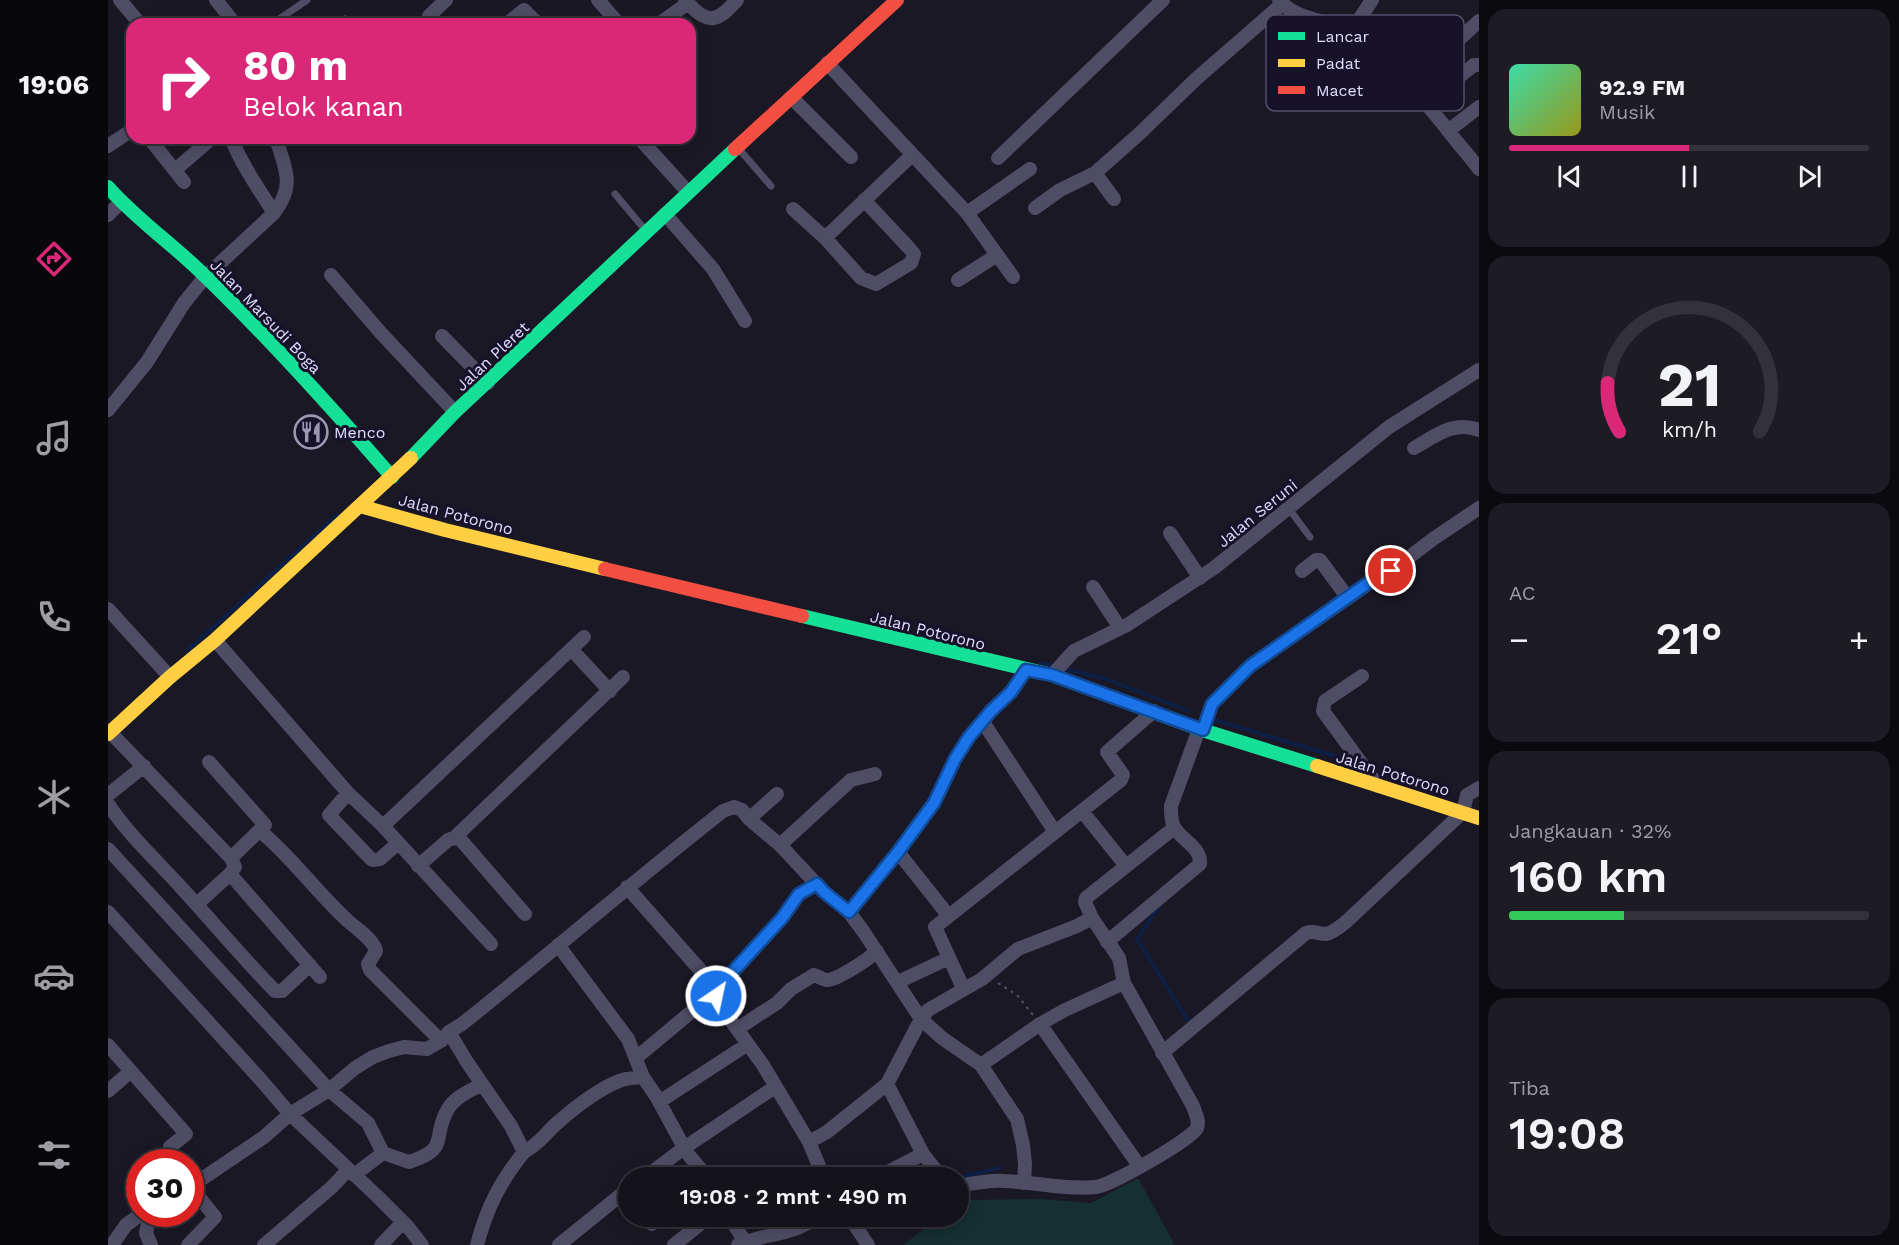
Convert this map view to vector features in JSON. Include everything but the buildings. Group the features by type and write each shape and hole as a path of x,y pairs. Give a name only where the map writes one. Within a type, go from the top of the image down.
{"street":[{"path":"120,0 135,18"},
{"path":"216,0 230,18"},
{"path":"430,18 429,16 446,0"},
{"path":"598,0 614,18"},
{"path":"667,18 687,2 706,17 718,19 738,0"},
{"path":"998,158 1163,0"},
{"path":"1362,15 1372,0"},
{"name":"Jalan Pleret","path":"109,733 170,677 215,640 392,477 455,412 891,2"},
{"path":"1267,15 1281,2 1303,15"},
{"path":"511,18 519,5 532,18"},
{"path":"1035,208 1060,190 1095,173 1266,16"},
{"path":"1464,35 1479,21"},
{"path":"827,63 967,213 1013,277"},
{"path":"1464,73 1474,65 1479,65"},
{"path":"791,97 851,157"},
{"path":"1448,131 1479,107"},
{"path":"1432,111 1479,169"},
{"path":"108,146 126,134"},
{"path":"154,144 183,182"},
{"path":"175,170 205,144"},
{"path":"234,144 250,177 274,213"},
{"path":"111,401 147,362 184,303 205,277 274,213 283,201 288,186 278,144"},
{"path":"644,144 688,192"},
{"path":"825,238 912,155"},
{"path":"967,213 1030,169"},
{"path":"1095,173 1114,199"},
{"name":"Jalan Marsudi Boga","path":"108,187 121,202 205,277 326,401 392,477"},
{"path":"793,209 825,238 861,279 876,284 911,263 914,255 864,200"},
{"path":"108,215 121,202"},
{"path":"665,214 713,269 745,321"},
{"path":"958,280 997,255"},
{"path":"331,275 380,332 455,412"},
{"path":"442,336 488,383"},
{"name":"Jalan Seruni","path":"1052,675 1074,651 1120,628 1200,578 1389,427 1479,370"},
{"path":"1414,448 1452,427 1469,426 1479,430"},
{"name":"Jalan Potorono","path":"360,506 445,530 1052,675 1201,729 1479,818"},
{"path":"1107,942 1200,864 1199,854 1174,828 1171,806 1212,704 1250,666 1381,574 1391,571 1479,508"},
{"path":"1170,533 1200,578"},
{"path":"1302,571 1316,560 1320,560 1348,598"},
{"path":"1093,587 1120,628"},
{"path":"108,609 170,677"},
{"path":"383,826 584,637"},
{"path":"215,640 348,793 383,826 491,944"},
{"path":"572,650 610,691"},
{"path":"849,912 934,803 955,759 969,737 1011,692 1026,670"},
{"path":"1362,676 1325,701 1323,711 1378,786"},
{"path":"418,866 454,838 623,677"},
{"path":"963,988 935,927 1123,778 1107,752 1154,711"},
{"path":"983,722 1055,832"},
{"path":"109,733 144,766 231,858 235,867 230,874 197,904"},
{"path":"209,762 264,824 264,827 231,858"},
{"path":"108,795 144,766"},
{"path":"780,845 851,780 876,774"},
{"path":"1162,1053 1306,933 1313,930 1329,933 1347,921 1462,812 1467,795 1479,788"},
{"path":"348,793 329,815 371,859 380,859 398,843"},
{"path":"749,819 777,794"},
{"path":"108,804 124,827 275,991 282,991 310,965"},
{"path":"204,1178 264,1137 290,1114 329,1090 355,1068 373,1057 404,1047 427,1049 445,1037 535,966 627,887 729,807 742,810 749,819 780,845 824,892 849,912 921,1019 942,1038 981,1065 1017,1119 1023,1144 1024,1183"},
{"path":"1082,811 1125,866"},
{"path":"969,1184 1002,1180 1046,1186 1098,1188 1140,1167 1197,1130 1199,1122 1185,1090 1124,983 1119,958 1092,918 1085,902 1086,898 1174,828"},
{"path":"260,831 295,864 341,915 373,944 376,951 368,964 370,970 445,1037 511,1126 524,1152"},
{"path":"454,838 460,839 525,914"},
{"path":"108,849 329,1090 368,1123 383,1153 400,1161 409,1162 430,1154 439,1142 441,1122 449,1107 482,1084"},
{"path":"898,852 948,915"},
{"path":"230,874 320,977"},
{"path":"636,1058 716,990 782,918 799,894 817,884"},
{"path":"627,887 716,990 719,1004 763,1065 809,1142 819,1167"},
{"path":"108,912 290,1114 403,1222 422,1245"},
{"path":"809,1142 827,1132 887,1084 928,1010 982,979 1018,950 1092,918"},
{"path":"558,945 628,1039 643,1077 684,1148 699,1167"},
{"path":"737,1029 814,975 822,979 832,979 877,951"},
{"path":"898,982 949,958"},
{"path":"981,1065 1040,1024 1124,983"},
{"path":"1040,1024 1140,1167"},
{"path":"659,1102 748,1044"},
{"path":"108,1045 186,1134 170,1147"},
{"path":"108,1091 131,1071"},
{"path":"477,1245 495,1194 504,1177 524,1152 537,1145 555,1125 577,1107 611,1085 621,1080 643,1077"},
{"path":"887,1084 923,1154 933,1167"},
{"path":"659,1167 775,1087"},
{"path":"264,1245 351,1172 383,1153"},
{"path":"898,1167 923,1154"},
{"path":"559,1245 618,1197"},
{"path":"188,1245 215,1217 204,1203"},
{"path":"381,1245 403,1222"},
{"path":"112,1245 126,1225"},
{"path":"147,1227 146,1233 151,1245"},
{"path":"674,1245 696,1227"},
{"path":"734,1227 742,1243 801,1227"},
{"path":"856,1227 868,1245"}],"lane":[{"path":"281,18 307,0"},
{"path":"737,147 771,186"},
{"path":"615,194 646,232"},
{"path":"1289,509 1310,537"}],"path":[{"path":"996,982 1017,994 1040,1024"}],"green space":[{"path":"1138,1178 1175,1245 903,1245 927,1227 969,1227 969,1200 1041,1199 1091,1203"}],"waterway":[{"path":"187,651 337,515"},
{"path":"1041,663 1052,665"},
{"path":"1062,668 1106,679 1189,711"},
{"path":"1211,719 1338,757"},
{"path":"1160,905 1137,939 1189,1022"},
{"path":"916,1164 919,1167"},
{"path":"969,1175 1000,1168"}],"traffic: fast":[{"path":"411,458 455,412 735,149"},
{"path":"108,187 254,325 392,477"},
{"path":"802,616 1052,675 1199,729 1317,766"}],"traffic: slow":[{"path":"108,734 170,677 215,640 411,458"},
{"path":"360,506 445,530 605,569"},
{"path":"1317,766 1479,818"}],"traffic: jam":[{"path":"735,149 897,0"},
{"path":"605,569 802,616"}],"place":[{"name":"Menco","path":"311,432"}],"route":[{"path":"716,996 717,989 782,918 799,894 817,884 849,912 934,803 955,759 969,737 1011,692 1026,670 1052,675 1203,730 1212,704 1250,666 1381,574 1391,571"}]}
